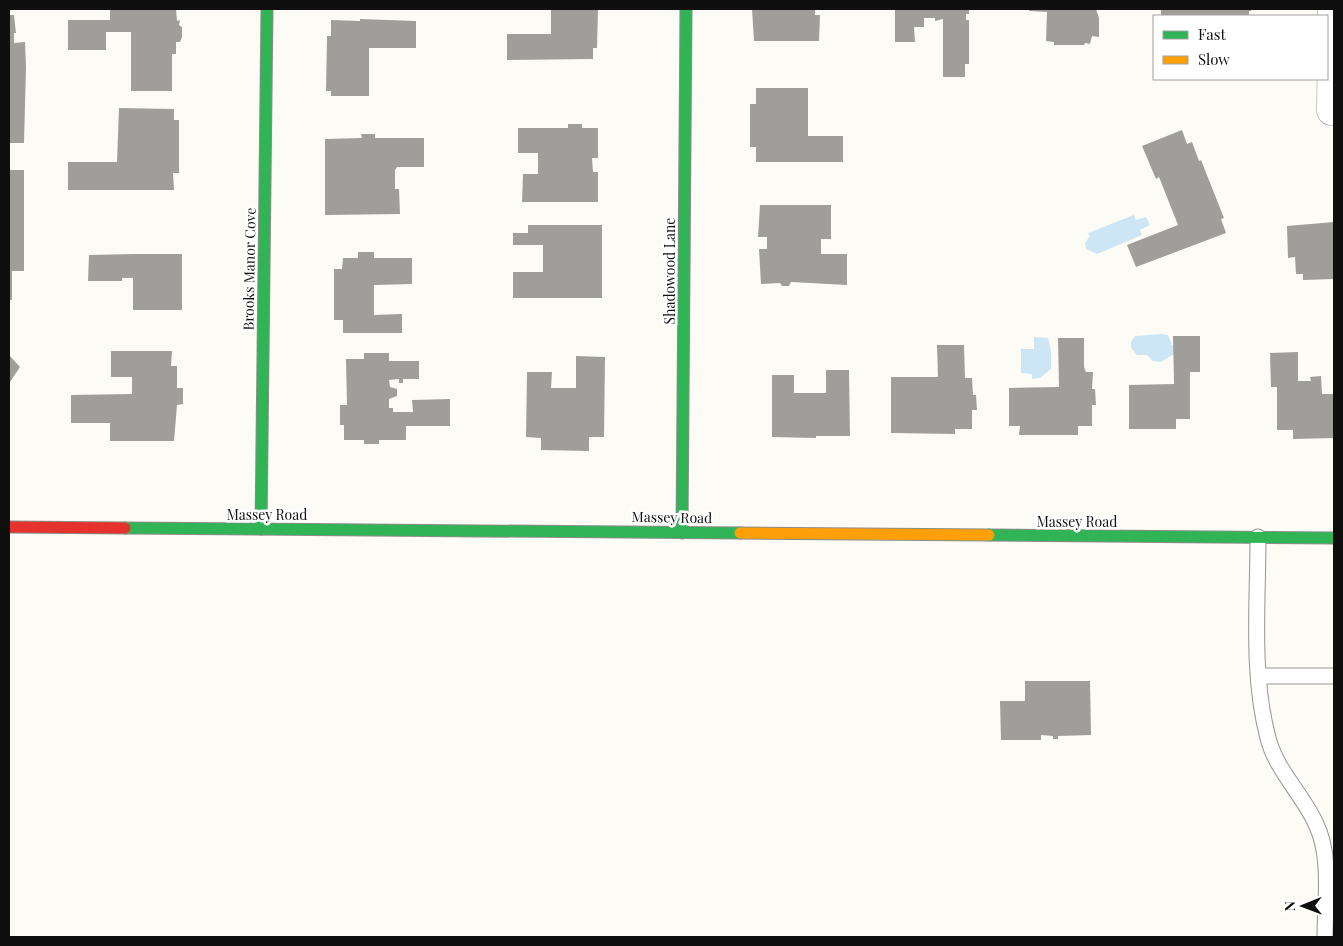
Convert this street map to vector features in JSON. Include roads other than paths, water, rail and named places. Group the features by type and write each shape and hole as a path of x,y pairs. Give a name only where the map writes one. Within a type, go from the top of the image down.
{"street":[{"name":"Brooks Manor Cove","path":"260,529 267,9"},
{"name":"Shadowood Lane","path":"682,532 686,9"},
{"path":"1331,111 1332,9"},
{"name":"Massey Road","path":"9,527 1334,538"}],"lane":[{"path":"1258,537 1259,676 1262,709 1272,750 1308,808 1322,842 1325,860 1325,937"},
{"path":"1259,676 1334,676"}],"water":[{"path":"1134,215 1136,220 1146,217 1150,225 1140,230 1142,235 1097,254 1086,249 1085,243 1090,236 1088,233"},
{"path":"1168,335 1172,345 1180,345 1179,355 1172,355 1161,362 1153,361 1147,355 1137,355 1131,348 1131,342 1135,336"},
{"path":"1034,337 1048,338 1051,351 1051,369 1040,378 1032,379 1032,374 1021,373 1021,349 1034,349"}]}
